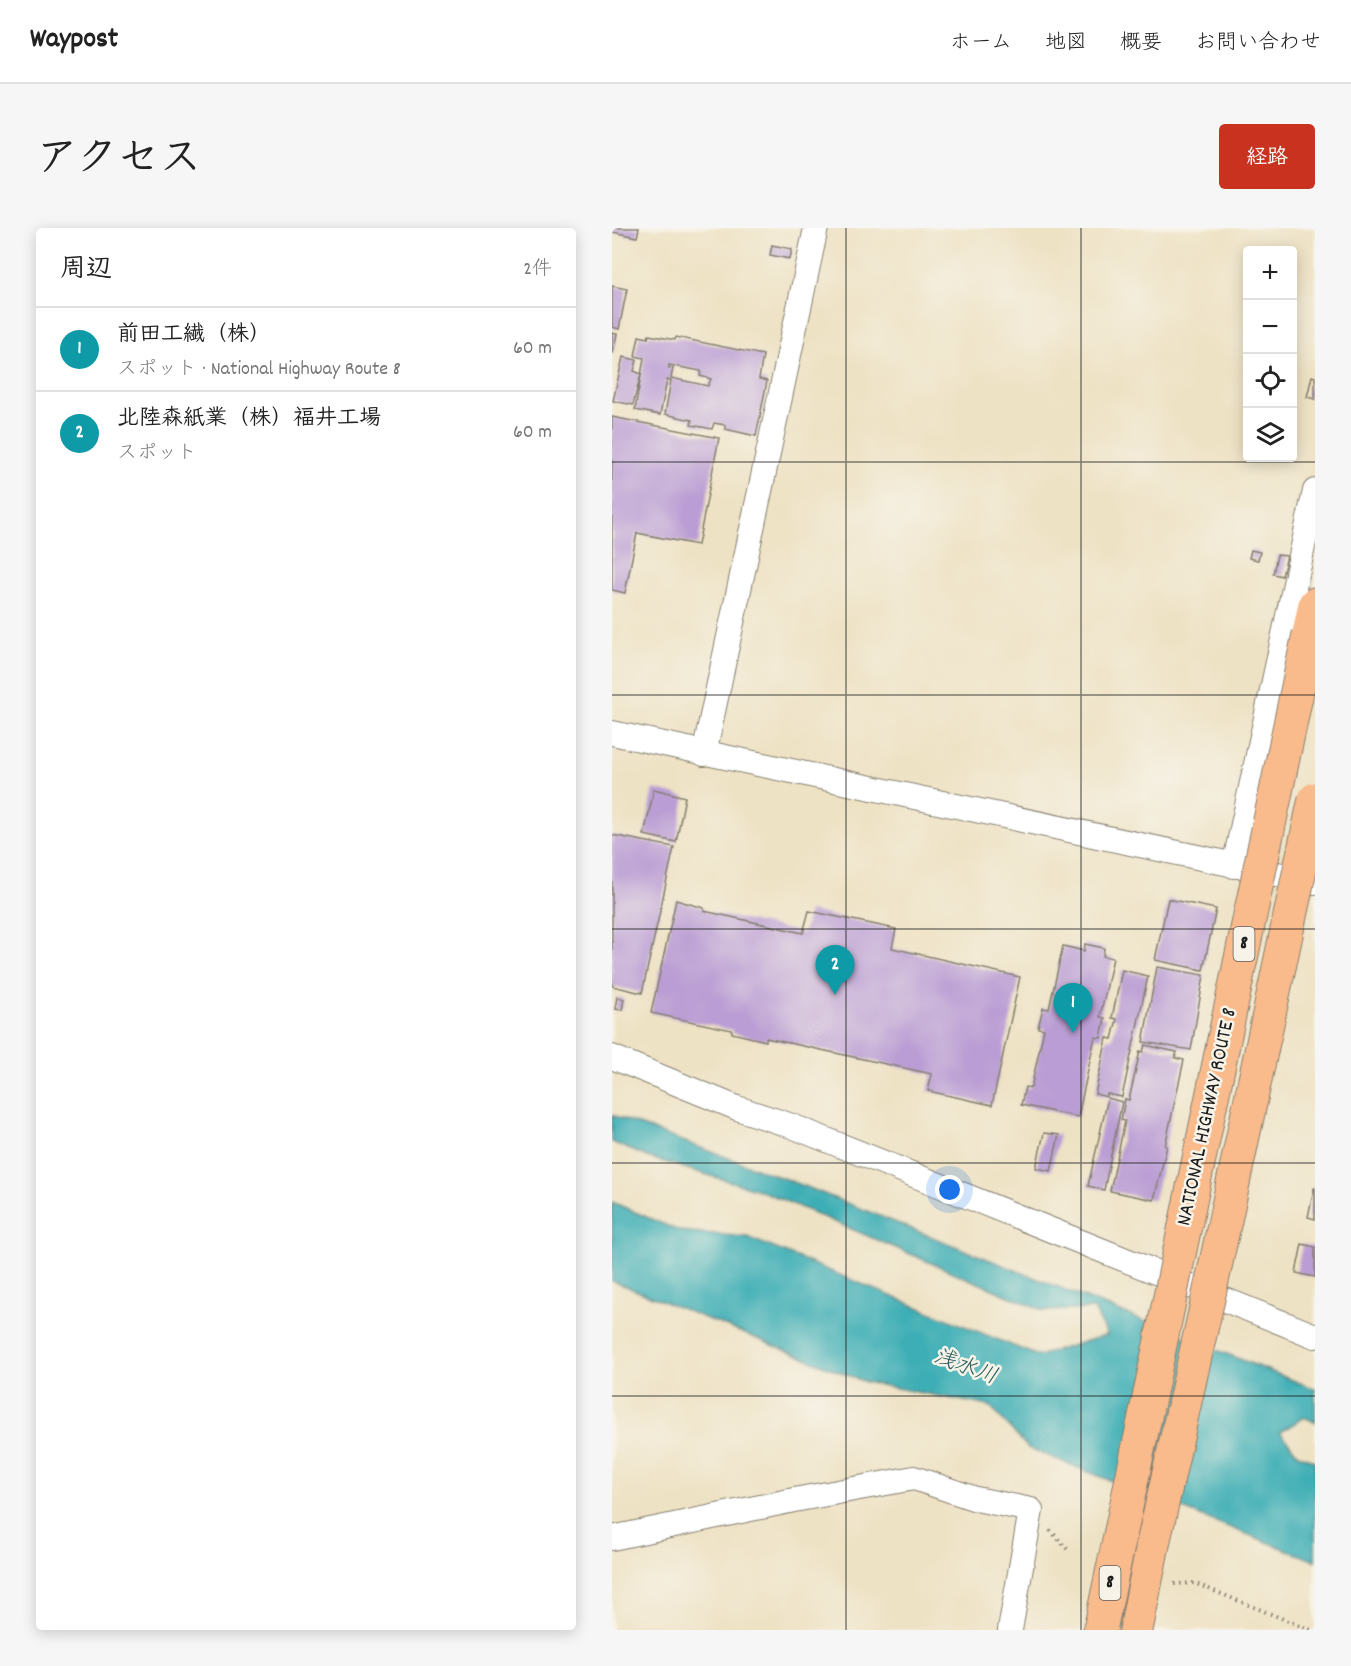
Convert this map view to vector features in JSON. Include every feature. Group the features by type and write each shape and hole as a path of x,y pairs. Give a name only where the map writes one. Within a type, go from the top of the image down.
{"highway":[{"name":"NATIONAL HIGHWAY ROUTE 8","path":"1100,1630 1312,619"},
{"name":"NATIONAL HIGHWAY ROUTE 8","path":"1136,1630 1152,1544 1217,1261 1315,799"}],"street":[{"path":"704,754 816,228"},
{"path":"1234,866 1315,491"},
{"path":"612,734 1315,882"},
{"path":"612,1057 737,1108 813,1134 1315,1336"},
{"path":"612,1538 794,1500 914,1478 975,1498 1031,1510 1010,1630"}],"path":[{"path":"1170,1584 1194,1583 1311,1630"}],"water":[{"name":"浅水川","path":"612,1115 799,1184 1315,1389 1315,1422 1304,1417 1280,1432 1298,1454 1315,1461 1315,1561 1028,1448 990,1406 865,1382 612,1281 612,1202 679,1231 747,1237 1038,1356 1107,1335 1094,1309 1044,1311 762,1191 647,1157 612,1142"}],"building":[{"path":"612,228 639,228 637,237 612,232"},
{"path":"772,245 792,249 790,259 770,255"},
{"path":"612,286 627,289 619,329 612,327"},
{"path":"612,333 617,334 613,353 612,353"},
{"path":"649,335 675,340 676,337 763,355 759,379 767,381 756,436 725,429 725,425 714,423 712,429 691,425 692,420 665,414 671,380 667,380 660,415 635,410 644,358 635,356 639,336 648,338","holes":["669,365 701,371 700,376 711,379 708,386 671,378 673,368 669,368"]},
{"path":"623,357 637,360 634,371 641,374 633,405 613,401"},
{"path":"1312,376 1315,377 1315,399 1307,397"},
{"path":"612,417 719,438 698,545 637,533 625,593 612,590"},
{"path":"1251,550 1260,552 1258,560 1249,558"},
{"path":"1277,555 1287,556 1282,576 1273,574"},
{"path":"654,789 685,797 676,842 644,835"},
{"path":"612,835 674,847 642,993 612,986"},
{"path":"1168,899 1216,909 1203,970 1155,960"},
{"path":"676,900 704,908 704,911 803,933 809,911 896,929 892,948 1020,977 992,1105 928,1091 932,1074 766,1038 766,1041 732,1033 732,1030 651,1013"},
{"path":"1085,944 1104,948 1103,956 1113,958 1100,1017 1105,1018 1101,1038 1095,1037 1078,1117 1021,1105 1025,1087 1031,1088 1044,1029 1038,1028 1043,1008 1049,1009 1063,946 1084,951"},
{"path":"1157,967 1204,975 1191,1050 1143,1042"},
{"path":"1122,970 1148,976 1122,1097 1107,1094 1107,1097 1095,1094 1107,1038 1112,1039 1117,1019 1112,1018"},
{"path":"617,997 624,999 622,1010 615,1009"},
{"path":"1145,1045 1177,1052 1175,1058 1184,1060 1154,1200 1110,1191 1125,1121 1121,1120 1125,1099 1129,1100 1140,1051 1143,1052"},
{"path":"1108,1098 1122,1102 1104,1190 1088,1186"},
{"path":"1044,1133 1059,1135 1051,1171 1036,1168"},
{"path":"1315,1188 1315,1219 1308,1217"},
{"path":"1302,1244 1315,1247 1315,1277 1296,1273"}],"place":[{"name":"北陸森紙業（株）福井工場","path":"835,995"},
{"name":"前田工繊（株）","path":"1073,1033"}]}
